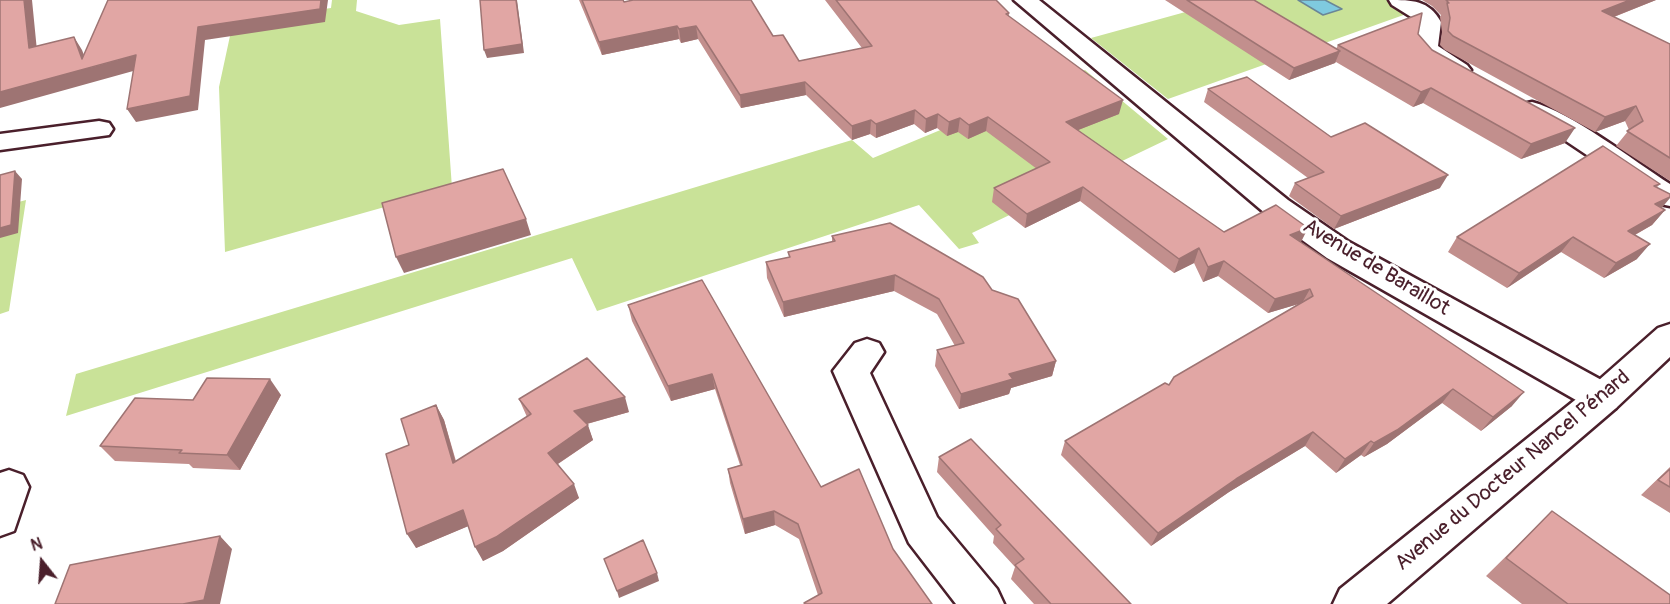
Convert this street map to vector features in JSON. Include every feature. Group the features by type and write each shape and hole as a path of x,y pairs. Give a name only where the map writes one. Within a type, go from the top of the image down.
{"street":[{"name":"Avenue de Baraillot","path":"1025,0 1277,207 1338,250 1603,398"},
{"path":"1400,0 1421,11 1429,20 1432,32 1425,47 1435,57 1476,80"},
{"path":"1507,97 1570,131 1670,198"},
{"path":"0,142 99,129"},
{"name":"Avenue du Docteur Nancel Pénard","path":"1355,604 1603,398 1670,337"},
{"path":"867,352 852,371 923,530 982,604"}],"green space":[{"path":"332,0 357,0 356,11 399,25 440,19 452,188 225,252 219,87 233,22 331,8"},
{"path":"1229,0 1390,0 1412,12 1168,99 1091,38"},
{"path":"1085,70 1168,139 972,233 979,243 959,249 919,205 597,311 572,258 66,416 76,374 852,140 873,158"},
{"path":"26,200 9,311 0,314 0,207"}],"water":[{"path":"1298,0 1325,0 1342,9 1323,15"}],"building":[{"path":"0,0 24,0 29,48 74,37 82,59 108,0 321,0 320,9 198,27 190,96 127,109 136,55 0,92"},
{"path":"480,0 516,0 522,44 484,50"},
{"path":"582,0 623,0 624,2 633,0 751,0 773,36 783,35 799,61 872,46 836,0 996,0 1009,13 1006,14 1123,100 1066,122 1224,232 1276,205 1308,228 1290,235 1524,392 1493,417 1453,389 1397,430 1374,443 1371,441 1345,459 1313,432 1236,479 1158,533 1065,441 1165,383 1169,385 1174,377 1313,296 1310,289 1275,299 1224,261 1208,267 1199,248 1179,259 1083,187 1027,214 994,188 1050,162 988,117 969,125 960,118 949,122 938,114 926,119 915,110 876,124 871,120 852,126 805,82 740,95 696,26 679,29 677,26 599,42"},
{"path":"1187,0 1254,0 1340,51 1294,68"},
{"path":"1446,0 1630,0 1602,11 1670,44 1670,158 1627,131 1643,121 1636,106 1605,117 1453,36 1448,31 1450,18 1447,3 1449,3"},
{"path":"1422,13 1418,34 1432,50 1575,128 1531,144 1431,88 1421,92 1338,45"},
{"path":"1247,77 1331,137 1365,123 1448,175 1341,216 1295,183 1324,172 1208,89"},
{"path":"1603,146 1660,184 1654,186 1670,194 1670,197 1655,204 1665,210 1628,231 1650,244 1616,263 1573,237 1519,273 1457,237"},
{"path":"503,169 526,219 396,257 382,203"},
{"path":"15,171 11,225 0,228 0,175"},
{"path":"890,223 983,277 992,290 1018,299 1056,361 1009,374 1013,379 961,394 937,350 964,343 939,299 895,275 783,302 766,262 790,257 788,252 835,241 832,236"},
{"path":"702,280 821,487 859,469 893,549 932,604 805,604 822,593 798,524 774,511 743,519 728,469 742,465 712,374 668,386 628,305"},
{"path":"587,358 625,397 574,411 588,425 548,453 574,484 496,537 475,547 463,510 407,534 386,454 409,445 401,419 436,405 453,463 531,414 519,399"},
{"path":"207,378 270,379 227,455 179,453 182,450 100,446 135,398 193,400"},
{"path":"971,439 1131,604 1051,604 1015,565 1024,559 996,529 1001,525 939,457"},
{"path":"1670,469 1670,487 1658,480"},
{"path":"1552,511 1670,595 1670,604 1568,604 1506,558"},
{"path":"220,536 204,600 183,604 55,604 70,565"},
{"path":"643,540 657,573 617,591 604,559"}]}
